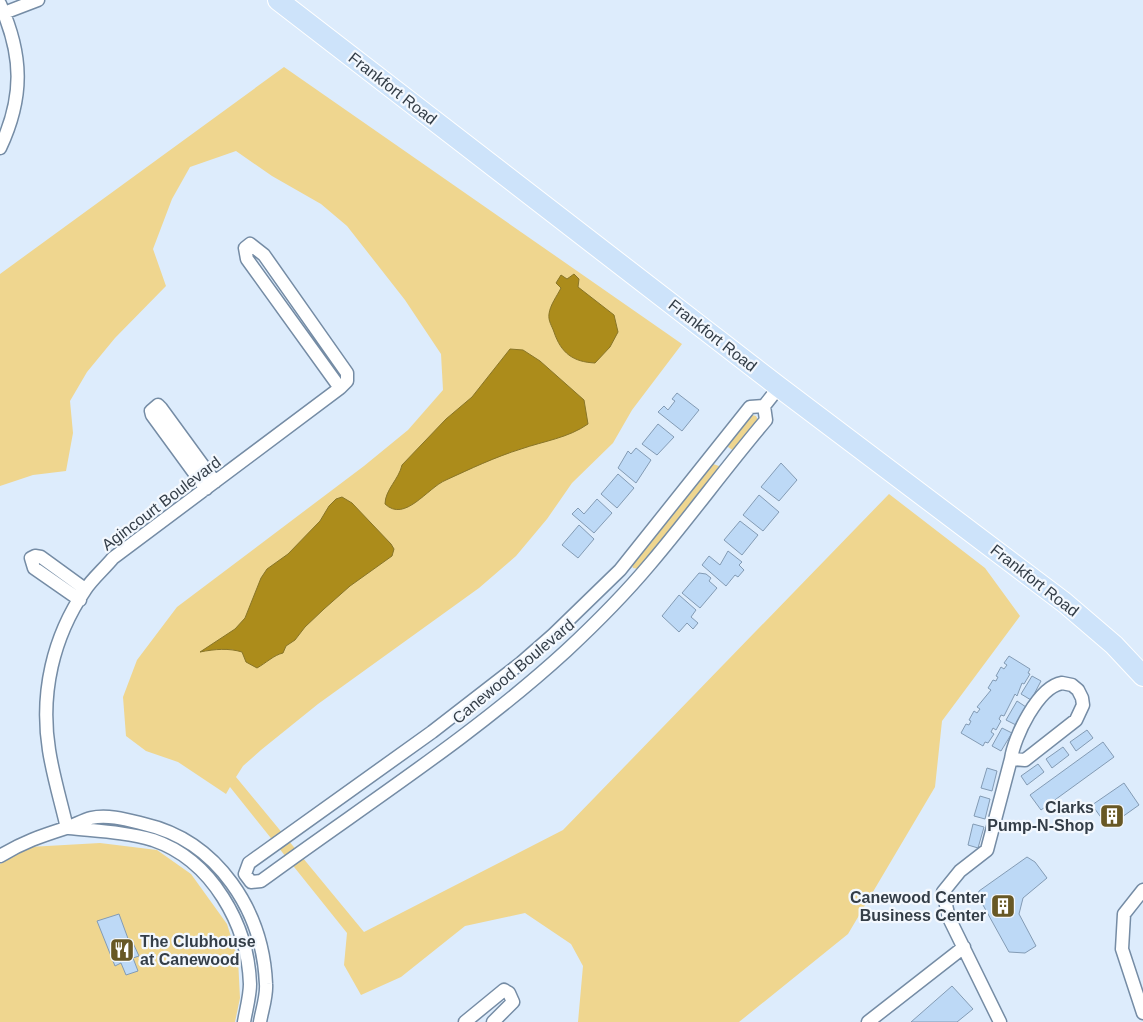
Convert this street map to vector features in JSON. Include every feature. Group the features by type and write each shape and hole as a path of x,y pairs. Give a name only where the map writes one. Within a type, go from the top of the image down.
{"main road":[{"name":"Frankfort Road","path":"278,0 779,387 1065,603 1114,645 1143,676"}],"street":[{"path":"0,148 11,126 18,79 16,44 2,9 38,0"},
{"path":"250,244 264,255 348,373 347,381 340,388 247,259 245,248 250,244"},
{"name":"Canewood Boulevard","path":"764,406 750,407 620,570 553,635 521,663 432,732 249,863 245,874 247,878 251,882 261,881 447,747 536,678 593,624 650,564 766,420 764,406 779,387"},
{"name":"Agincourt Boulevard","path":"67,828 49,748 46,702 48,678 61,632 83,594 112,558 340,388"},
{"path":"158,405 161,408 211,485 152,415 151,411 154,407 158,405"},
{"path":"1000,1022 949,918 944,892 960,871 987,850 1011,759 1016,743 1040,696 1054,684 1072,685 1078,690 1083,705 1081,713 1070,727 1025,760 1011,759"},
{"path":"0,856 40,835 67,828 92,818 120,818 155,826 184,839 217,864 236,887 250,912 262,949 266,986 260,1022"},
{"path":"310,820 322,838"},
{"path":"67,828 114,832 154,840 181,855 206,875 223,896 235,918 247,952 250,986 244,1022"},
{"name":"Canewood Boulevard","path":"223,896 247,878"},
{"path":"1143,890 1124,914 1122,949 1143,1013"},
{"path":"868,1022 964,947"},
{"path":"465,1022 504,990 509,992 513,1002 494,1022"}],"shaded area":[{"path":"284,67 682,344 632,410 613,443 572,483 547,519 516,556 479,588 318,704 243,766 236,777 364,932 563,830 889,494 985,568 1020,616 942,721 935,787 848,934 739,1022 578,1022 583,966 571,944 525,913 465,926 401,977 361,995 344,965 347,933 230,787 226,794 178,762 146,751 126,736 123,697 137,660 177,607 364,466 408,430 443,390 441,354 405,300 347,226 321,204 272,176 236,151 190,167 172,199 153,249 166,286 115,338 87,372 70,401 73,433 66,471 33,475 0,486 0,274"},
{"path":"574,274 579,279 578,287 614,315 618,332 610,347 595,363 580,361 564,351 549,319 551,307 561,288 556,283 561,275 567,279"},
{"path":"510,349 523,350 540,361 584,400 588,424 564,436 483,463 446,480 408,507 393,509 385,504 387,494 402,465 446,419 472,397"},
{"path":"752,415 756,416 758,420 734,451 728,447 729,444"},
{"path":"713,464 719,466 719,470 639,569 633,568 632,565"},
{"path":"342,497 352,503 391,544 394,549 392,556 350,586 324,609 305,627 295,640 286,646 283,653 273,657 257,668 246,662 242,652 222,649 200,652 235,629 245,618 261,578 267,569 288,554 320,521 329,506 336,499"},
{"path":"100,843 157,850 191,874 227,924 238,959 240,998 235,1022 0,1022 0,864 29,847"}],"building":[{"path":"677,393 699,410 682,431 658,412 664,406 668,410 675,401 672,399"},
{"path":"658,424 674,437 657,455 642,444"},
{"path":"636,448 651,460 636,483 618,468 628,451 631,454"},
{"path":"781,463 797,480 779,501 761,487"},
{"path":"618,474 634,488 617,508 601,494"},
{"path":"759,495 779,512 763,531 743,515"},
{"path":"597,499 612,513 594,533 572,514 578,508 584,514"},
{"path":"740,521 758,535 742,555 724,540"},
{"path":"579,525 594,539 578,558 562,545"},
{"path":"728,551 742,562 739,565 744,570 738,577 735,575 726,586 702,565 709,556 720,565"},
{"path":"699,573 706,574 711,578 709,581 717,588 700,608 682,593"},
{"path":"679,595 696,610 691,617 698,623 693,629 687,623 679,632 662,616"},
{"path":"1009,656 1030,669 1028,673 1030,674 1024,684 1022,683 1017,696 1015,694 1004,716 1001,715 999,719 1001,721 996,730 993,728 991,732 994,734 988,743 985,742 983,746 961,733 966,724 969,725 971,721 969,720 974,711 977,713 980,709 977,707 991,690 988,688 993,680 996,681 998,677 996,676 1001,667 1004,669 1007,665 1004,663"},
{"path":"1032,676 1041,681 1031,700 1021,694"},
{"path":"1017,701 1026,707 1016,725 1006,720"},
{"path":"1002,728 1012,733 1001,751 992,746"},
{"path":"1087,730 1093,738 1076,751 1070,742"},
{"path":"1103,742 1114,757 1041,810 1030,795"},
{"path":"1063,747 1069,755 1052,768 1046,759"},
{"path":"1038,764 1044,772 1027,785 1021,776"},
{"path":"987,768 997,771 992,791 981,788"},
{"name":"Clarks Pump-N-Shop","path":"1124,783 1139,805 1108,827 1092,805"},
{"path":"980,796 990,799 985,819 974,816"},
{"path":"973,824 984,827 978,848 968,845"},
{"name":"Canewood Center Business Center","path":"1027,857 1035,862 1047,878 1023,898 1019,914 1036,946 1025,953 1009,952 978,896 979,891"},
{"name":"The Clubhouse at Canewood","path":"119,914 130,944 133,943 139,956 133,958 138,971 126,975 121,963 115,966 97,921"},
{"path":"952,986 973,1009 957,1022 911,1022"}],"place":[{"name":"Clarks Pump-N-Shop","path":"1112,816"},
{"name":"Canewood Center Business Center","path":"1003,906"},
{"name":"The Clubhouse at Canewood","path":"122,950"}]}
